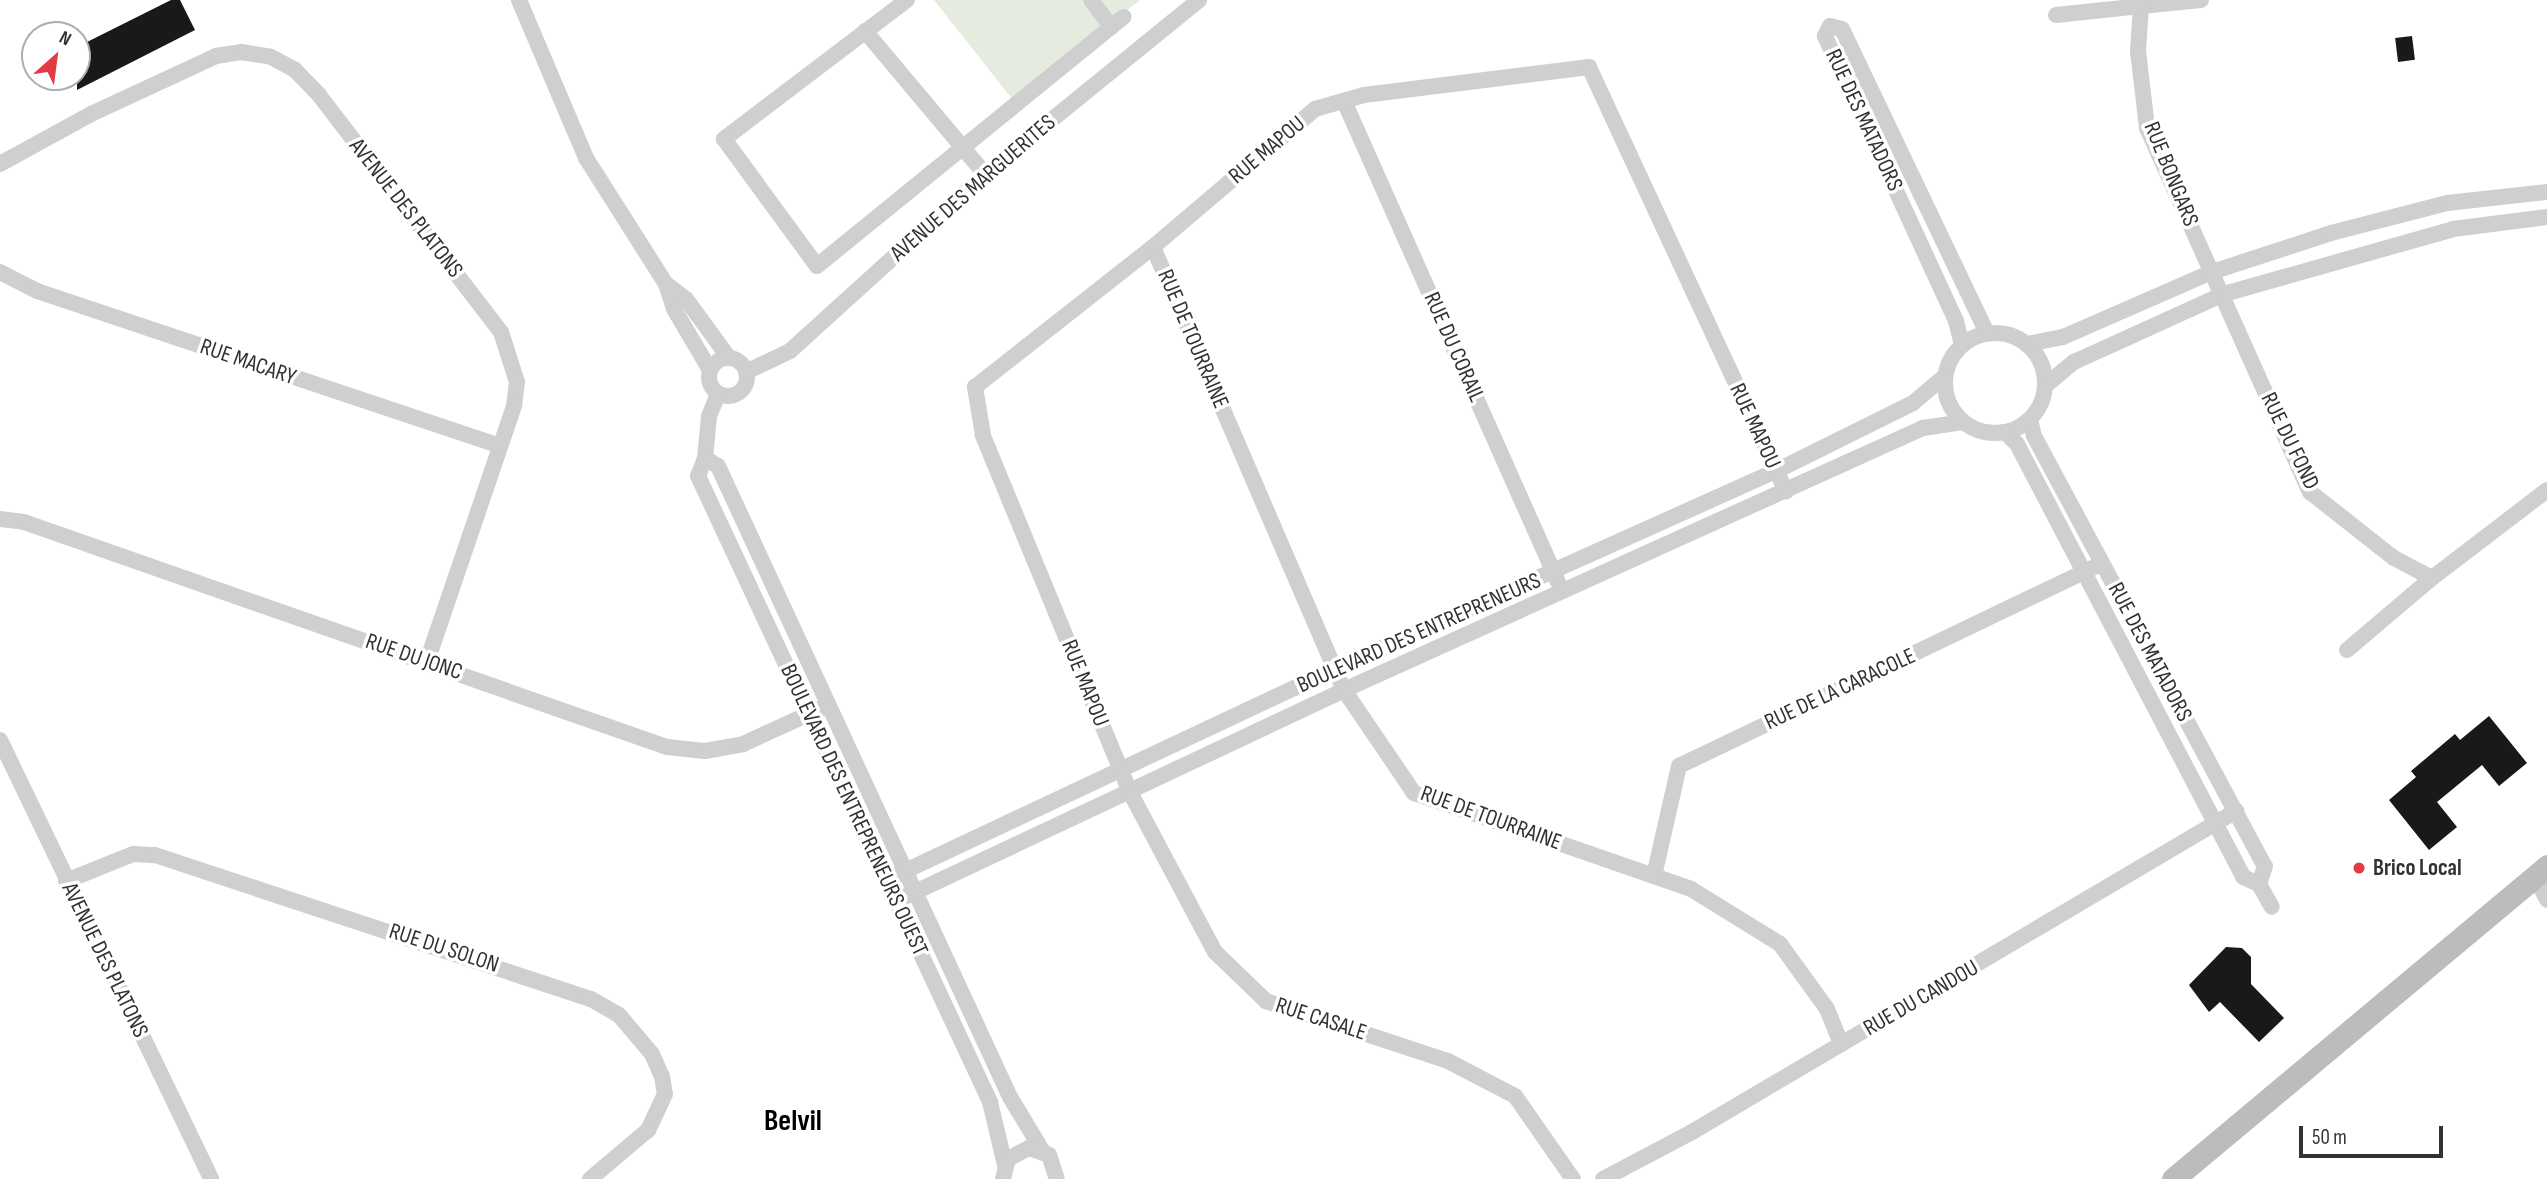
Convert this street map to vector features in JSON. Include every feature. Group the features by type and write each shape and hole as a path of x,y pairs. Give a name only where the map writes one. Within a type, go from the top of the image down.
{"main road":[{"path":"2174,1179 2541,871"}],"street":[{"path":"519,0 586,158 666,284 674,309 710,370 710,383 718,394"},
{"path":"907,0 724,139 811,263 822,265 1117,22 1091,0"},
{"name":"AVENUE DES MARGUERITES","path":"718,394 736,394 743,389 746,372 790,351 985,174 1199,0"},
{"path":"2056,15 2201,0"},
{"name":"RUE BONGARS","path":"2141,6 2138,51 2147,128 2211,271 2224,294"},
{"name":"RUE DES MATADORS","path":"1962,345 1956,321 1825,36 1830,26 1842,29 1987,333"},
{"path":"865,31 985,174"},
{"name":"AVENUE DES PLATONS","path":"0,164 91,114 216,56 241,52 271,57 296,69 501,332 517,382 499,446 427,660"},
{"name":"RUE MAPOU","path":"1129,790 983,435 975,387 1153,247 1315,109 1344,101 1589,67 1786,492"},
{"name":"RUE DU CORAIL","path":"1344,101 1563,594"},
{"path":"2027,344 2063,337 2211,271 2331,233 2447,204 2547,192"},
{"path":"2045,386 2074,362 2224,294 2453,229 2547,217"},
{"name":"RUE DE TOURRAINE","path":"1153,247 1344,691 1414,793 1691,889 1780,944 1827,1009 1841,1044"},
{"name":"RUE MACARY","path":"0,272 37,291 499,446"},
{"path":"666,284 686,299 729,358 746,372"},
{"name":"RUE DU FOND","path":"2224,294 2310,492 2394,558 2432,578"},
{"path":"1987,333 2008,335 2027,344 2041,363 2045,386 2042,401 2029,419 2005,432 1979,430 1963,422 1948,401 1945,376 1962,345 1987,333"},
{"path":"710,370 729,358"},
{"name":"BOULEVARD DES ENTREPRENEURS","path":"886,880 1335,669 1776,471 1913,403 1945,376"},
{"name":"BOULEVARD DES ENTREPRENEURS OUEST","path":"718,394 705,434 705,458 698,476 990,1102 1002,1173"},
{"name":"RUE DES MATADORS","path":"2029,419 2034,436 2265,866 2259,884"},
{"name":"BOULEVARD DES ENTREPRENEURS","path":"896,901 1129,790 1923,428 1963,422"},
{"name":"RUE DES MATADORS","path":"2005,432 2017,444 2243,877 2259,884 2272,907"},
{"name":"BOULEVARD DES ENTREPRENEURS OUEST","path":"705,458 718,466 825,706 1010,1097 1042,1150"},
{"path":"2347,650 2432,578 2547,490"},
{"name":"RUE DU JONC","path":"0,519 24,522 427,660 667,747 705,751 743,744 825,706"},
{"name":"RUE DE LA CARACOLE","path":"1654,876 1679,766 2102,563"},
{"name":"AVENUE DES PLATONS","path":"0,740 211,1179"},
{"name":"RUE CASALE","path":"1129,790 1215,952 1266,1001 1448,1061 1515,1096 1573,1179"},
{"name":"RUE DU CANDOU","path":"1602,1179 1841,1044 2236,811"},
{"name":"RUE DU SOLON","path":"66,881 133,854 155,855 591,999 619,1015 652,1054 662,1076 665,1094 648,1129 590,1179"},
{"path":"2541,871 2547,900"},
{"path":"1002,1173 1023,1148 1042,1150 1057,1174 1071,1179"}],"shaded area":[{"path":"934,0 1140,0 1013,100"}],"building":[{"path":"171,0 180,0 195,30 91,83 91,40"},
{"path":"2412,36 2415,60 2398,62 2395,38"},
{"path":"2489,716 2527,763 2499,786 2482,765 2437,802 2457,827 2429,850 2389,800 2416,777 2411,771 2455,734 2460,740"},
{"path":"2226,947 2242,948 2251,957 2251,984 2284,1018 2259,1042 2220,1002 2209,1012 2189,985"}],"place":[{"name":"Brico Local","path":"2359,868"}],"district":[{"name":"Belvil","path":"793,1121"}]}
